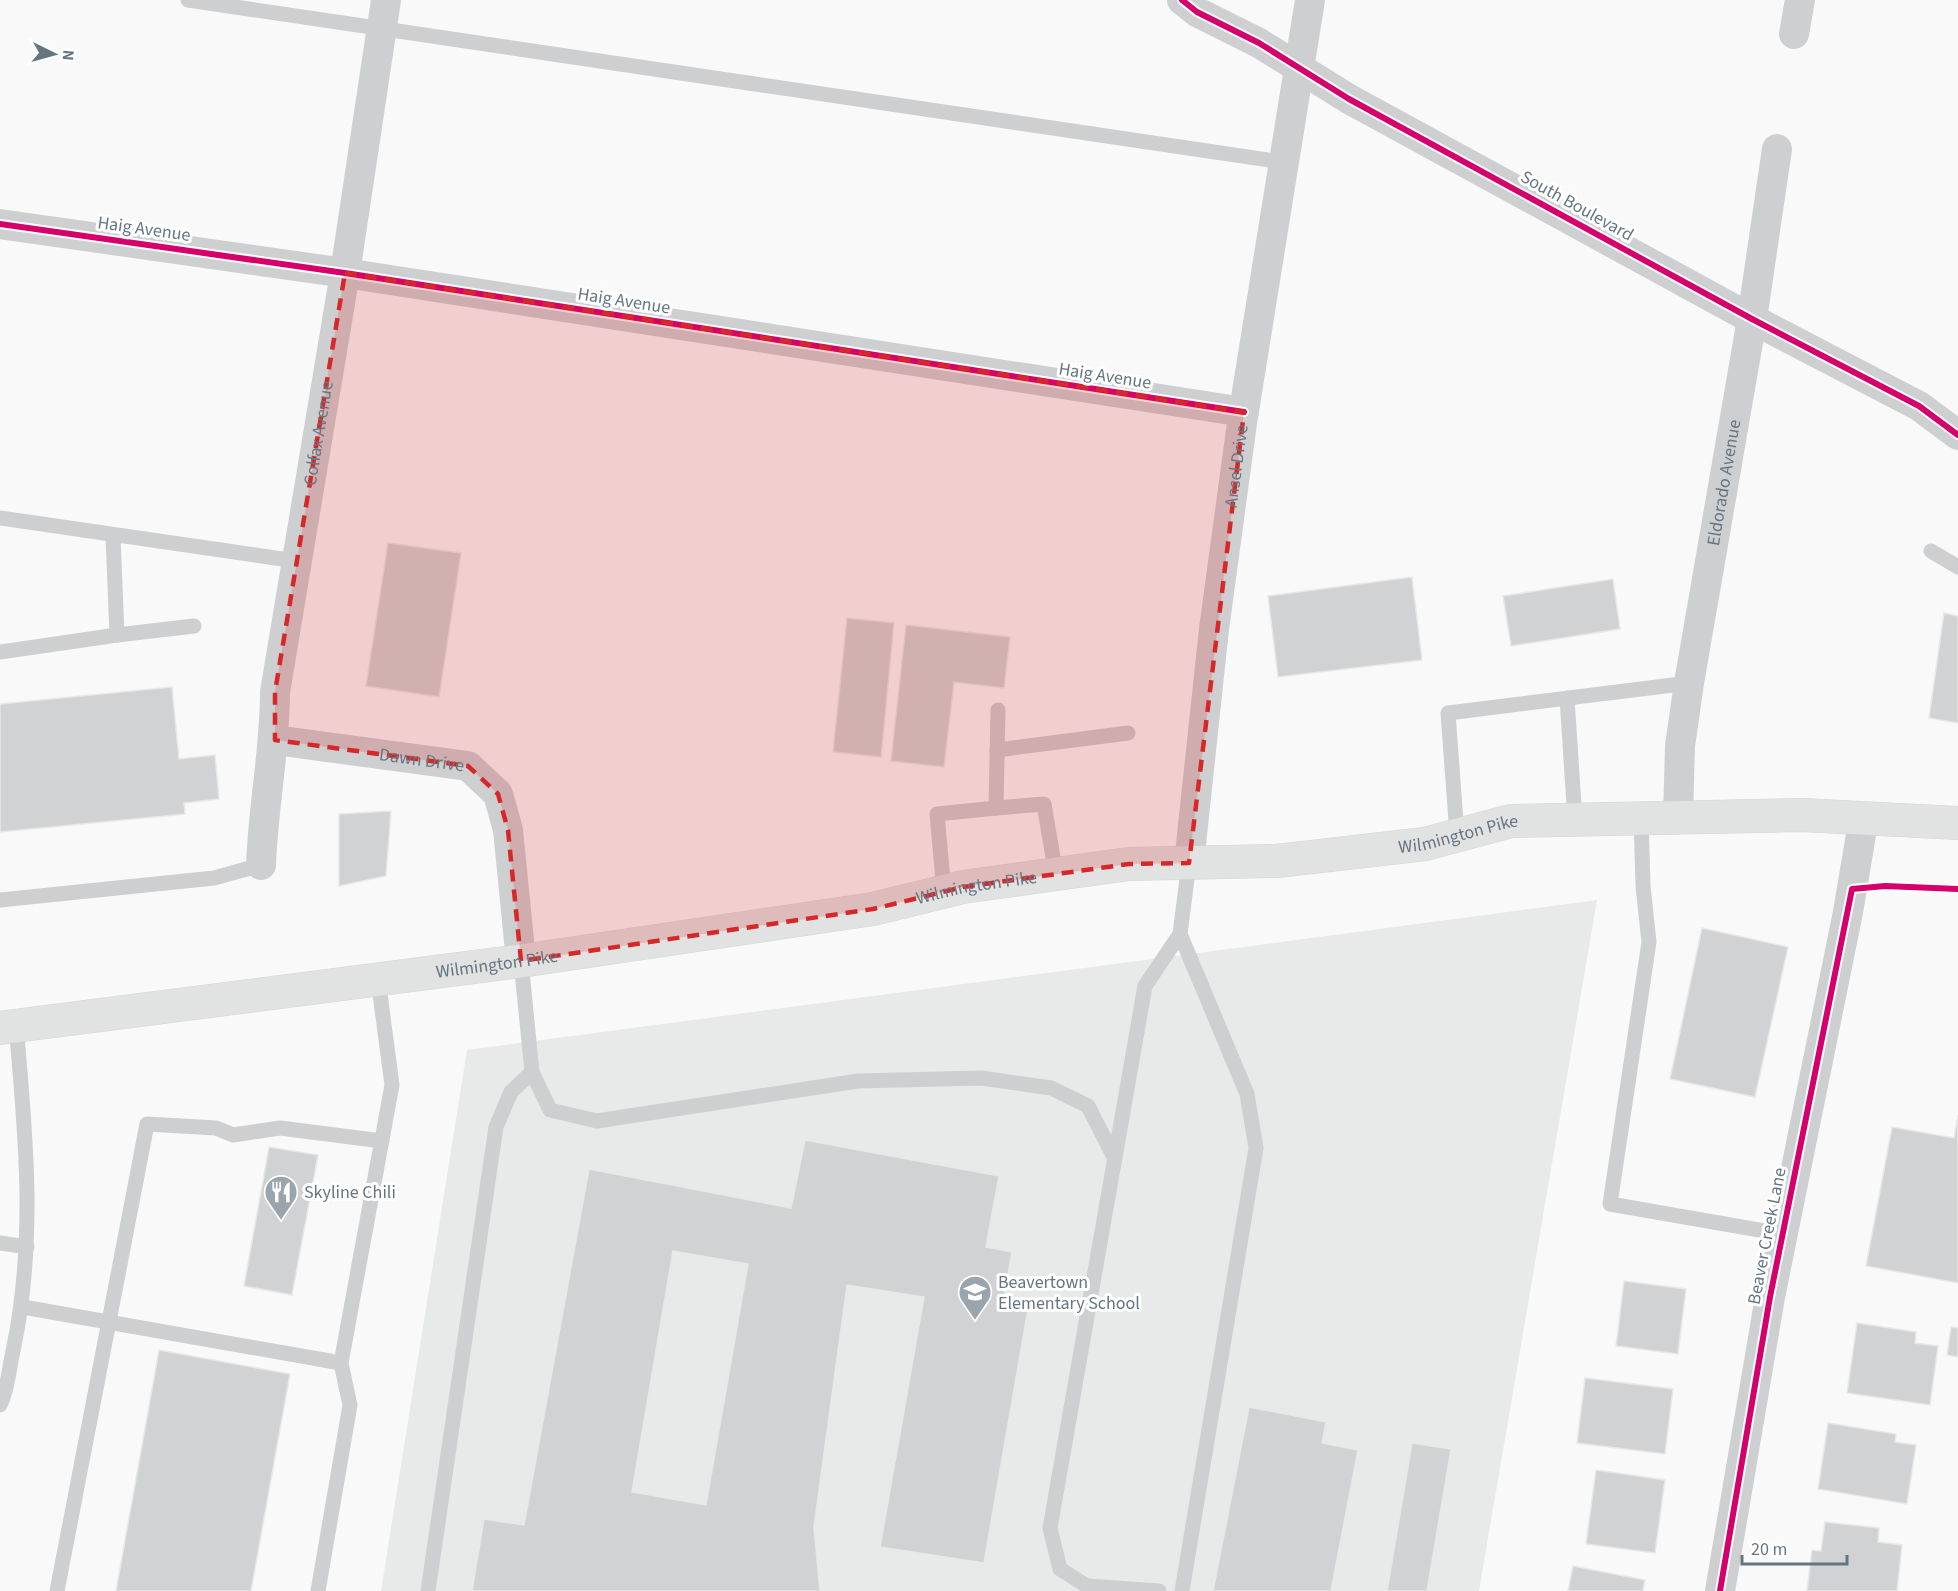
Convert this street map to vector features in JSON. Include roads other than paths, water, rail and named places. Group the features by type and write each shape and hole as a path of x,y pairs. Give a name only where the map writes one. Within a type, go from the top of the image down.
{"main road":[{"name":"Wilmington Pike","path":"8,1027 521,961 873,909 944,892 1129,864 1277,861 1425,844 1511,821 1678,817 1864,817 1958,823"}],"street":[{"name":"Colfax Avenue","path":"261,865 263,818 275,740 276,692 345,273 386,0"},
{"name":"South Boulevard","path":"1182,0 1197,12 1259,43 1298,69 1752,319 1919,406 1958,435"},
{"name":"Ansel Drive","path":"1189,863 1214,629 1244,412 1282,162 1310,0"},
{"path":"1794,34 1800,0"},
{"name":"Eldorado Avenue","path":"1678,817 1680,746 1689,683 1752,319 1776,149"},
{"name":"Haig Avenue","path":"0,224 345,273 1244,412"},
{"name":"Dawn Drive","path":"275,740 468,766 498,794 506,821 521,961"},
{"name":"Beaver Creek Lane","path":"1720,1591 1782,1234 1848,912 1864,817"}],"lane":[{"path":"188,0 381,31 1282,162"},
{"path":"0,518 296,561"},
{"path":"113,536 117,635"},
{"path":"1930,551 1958,567"},
{"path":"0,652 195,626"},
{"path":"1457,835 1448,713 1689,683"},
{"path":"1567,698 1575,821"},
{"path":"996,808 998,710"},
{"path":"997,750 1128,733"},
{"path":"944,892 937,814 1044,804 1056,874"},
{"path":"1641,818 1643,886 1649,942 1610,1204 1782,1234"},
{"path":"1159,1591 1087,1586 1060,1569 1050,1528 1145,986 1180,934 1189,863"},
{"path":"0,900 214,878 261,865"},
{"path":"1180,934 1246,1094 1256,1148 1182,1591"},
{"path":"521,961 532,1072 550,1110 597,1121 858,1081 981,1078 1051,1088 1088,1106 1114,1157"},
{"path":"318,1591 350,1405 341,1362 392,1085 378,979"},
{"path":"0,1405 22,1307 27,1247 28,1161 8,1027"},
{"path":"428,1591 496,1127 511,1092 532,1072"},
{"path":"57,1591 147,1124 216,1128 233,1135 280,1128 382,1141"},
{"path":"0,1242 27,1247"},
{"path":"22,1307 341,1362"}],"place":[{"name":"Skyline Chili","path":"281,1221"},
{"name":"Beavertown Elementary School","path":"975,1321"}]}
